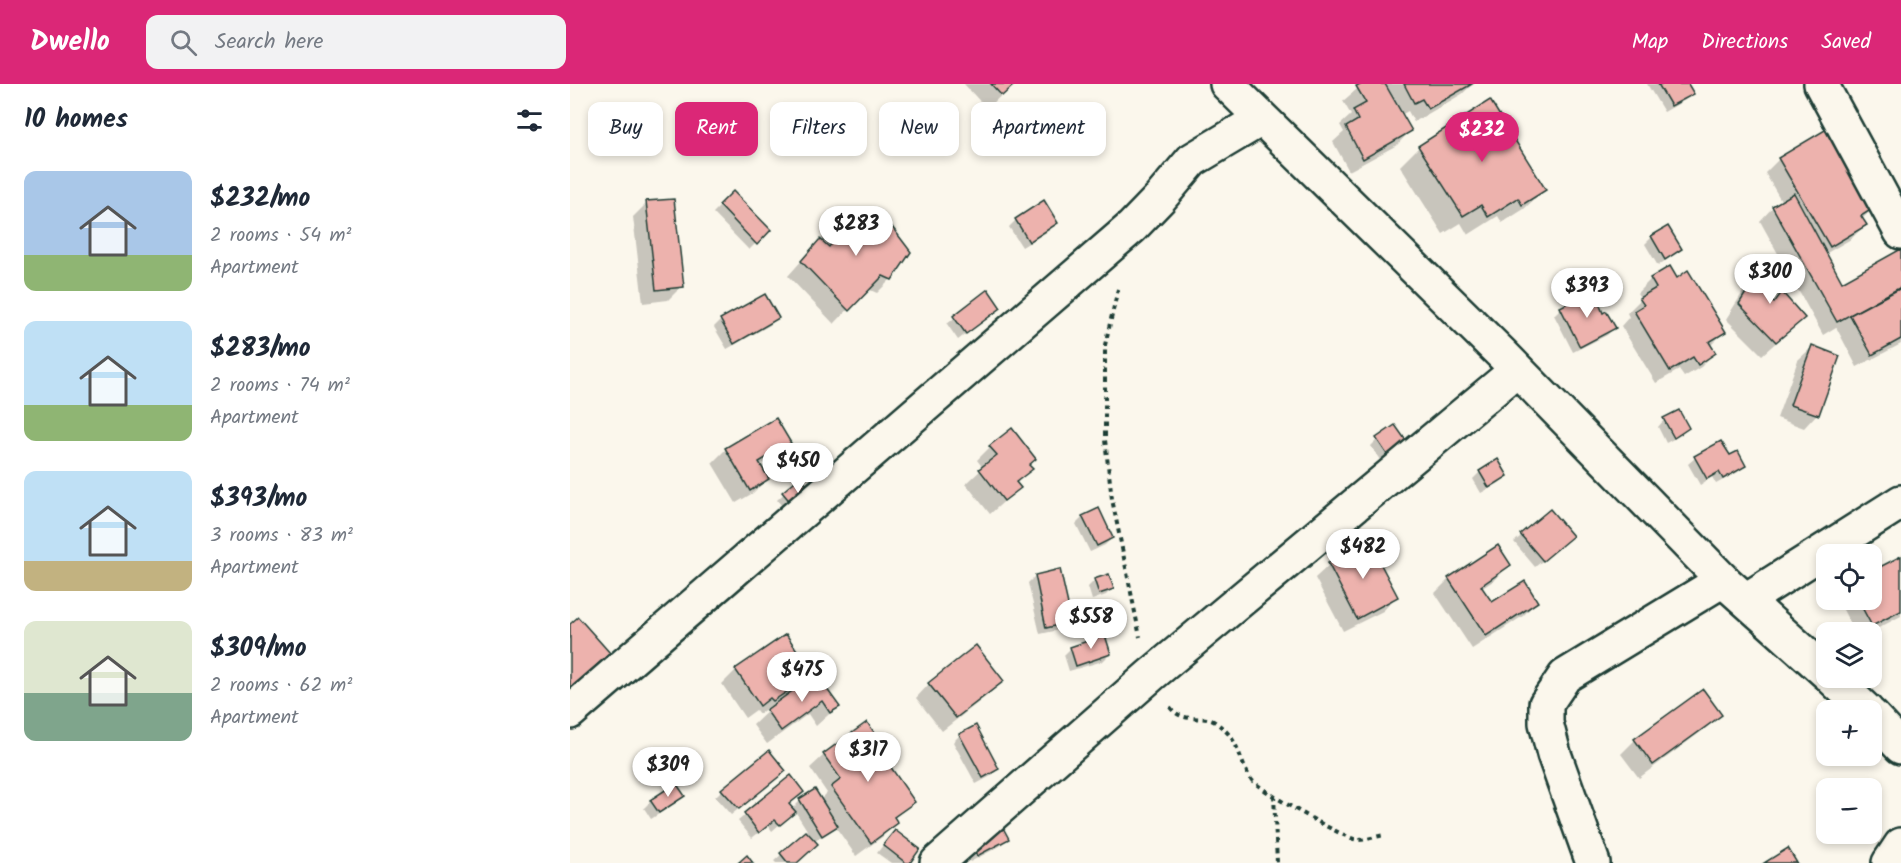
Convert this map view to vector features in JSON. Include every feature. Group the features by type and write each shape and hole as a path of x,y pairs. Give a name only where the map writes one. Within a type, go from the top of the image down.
{"street":[{"path":"1227,84 1517,370 1734,590 1816,663"},
{"path":"1821,84 1901,232"},
{"path":"570,712 1132,227 1192,160 1261,119"},
{"path":"937,863 1150,675 1517,370"},
{"path":"1593,863 1554,754 1546,723 1546,704 1565,675 1901,502"},
{"path":"1843,688 1855,700"},
{"path":"1882,727 1901,747"},
{"path":"1889,863 1901,845"}],"path":[{"path":"1132,227 1105,345 1105,440 1107,470 1116,521 1138,631 1150,675 1159,693 1173,711 1189,719 1213,720 1235,740 1252,781 1302,814 1356,840 1385,835"},
{"path":"1274,794 1276,863"}],"building":[{"path":"991,84 1015,84 1002,96"},
{"path":"1385,84 1412,131 1363,159 1346,127 1358,120 1353,110 1366,103 1356,86"},
{"path":"1404,84 1472,84 1428,109 1422,99 1414,103"},
{"path":"1658,84 1688,84 1694,94 1671,106"},
{"path":"1490,100 1546,190 1522,205 1518,198 1488,217 1481,205 1463,216 1418,146"},
{"path":"1830,127 1877,206 1861,216 1867,225 1830,247 1778,158"},
{"path":"733,191 771,230 757,245 719,205"},
{"path":"1794,193 1842,282 1901,249 1901,287 1837,322 1772,206"},
{"path":"674,199 684,287 656,290 646,201"},
{"path":"1044,200 1058,223 1029,242 1015,219"},
{"path":"843,211 892,227 911,252 892,280 883,276 849,311 801,261 820,239 829,247 835,239 826,232"},
{"path":"1668,226 1682,249 1665,260 1651,236"},
{"path":"1766,260 1781,282 1768,295 1774,303 1782,292 1805,318 1776,342 1739,304"},
{"path":"1670,266 1677,278 1688,270 1726,332 1709,342 1716,353 1698,365 1693,357 1670,371 1634,311 1644,305 1639,298 1656,288 1650,278"},
{"path":"1901,288 1901,339 1872,355 1850,315"},
{"path":"988,289 1001,308 966,334 953,316"},
{"path":"1589,292 1596,305 1599,303 1603,313 1606,311 1616,328 1580,347 1560,307"},
{"path":"765,294 779,318 734,344 720,319"},
{"path":"1812,345 1840,356 1819,415 1790,405"},
{"path":"1679,410 1689,428 1674,438 1663,418"},
{"path":"776,418 791,443 759,462 769,479 750,491 725,448"},
{"path":"1395,425 1412,449 1392,462 1376,438"},
{"path":"1012,428 1036,459 1029,465 1033,469 1016,482 1021,488 1004,501 979,469 997,455 989,446"},
{"path":"1721,441 1730,455 1738,451 1746,466 1723,479 1719,472 1707,479 1694,456"},
{"path":"1498,459 1508,476 1489,488 1479,471"},
{"path":"800,477 815,495 797,510 782,492"},
{"path":"1099,508 1113,538 1097,546 1082,516"},
{"path":"1550,509 1573,536 1543,561 1520,534"},
{"path":"1369,542 1398,597 1357,619 1328,563"},
{"path":"1498,545 1511,565 1481,586 1492,602 1525,581 1538,602 1486,636 1448,578"},
{"path":"1901,556 1901,611 1880,622 1870,622 1863,610 1882,610 1882,566"},
{"path":"1060,569 1072,622 1046,628 1035,575"},
{"path":"1109,574 1114,589 1099,594 1094,579"},
{"path":"578,617 610,653 570,690 570,624"},
{"path":"786,634 813,674 773,701 770,698 760,706 735,669"},
{"path":"1105,635 1111,654 1076,666 1070,647"},
{"path":"976,645 1004,681 956,718 928,683"},
{"path":"816,674 840,707 830,713 822,701 781,731 766,710"},
{"path":"1703,689 1722,715 1653,765 1634,739"},
{"path":"867,722 886,749 881,753 915,802 894,817 898,823 871,843 831,787 841,779 823,754"},
{"path":"976,725 999,769 983,778 959,734"},
{"path":"769,750 786,771 739,809 721,789"},
{"path":"791,775 804,792 789,804 796,812 780,825 775,820 759,833 744,813"},
{"path":"676,783 685,796 659,813 650,800"},
{"path":"815,789 838,826 822,836 799,799"},
{"path":"1001,824 1009,839 977,856 969,841"},
{"path":"895,830 920,849 910,863 906,863 883,845"},
{"path":"806,831 818,844 797,863 788,863 780,853"},
{"path":"1788,848 1797,863 1764,863"},
{"path":"747,855 753,863 738,863"}]}
